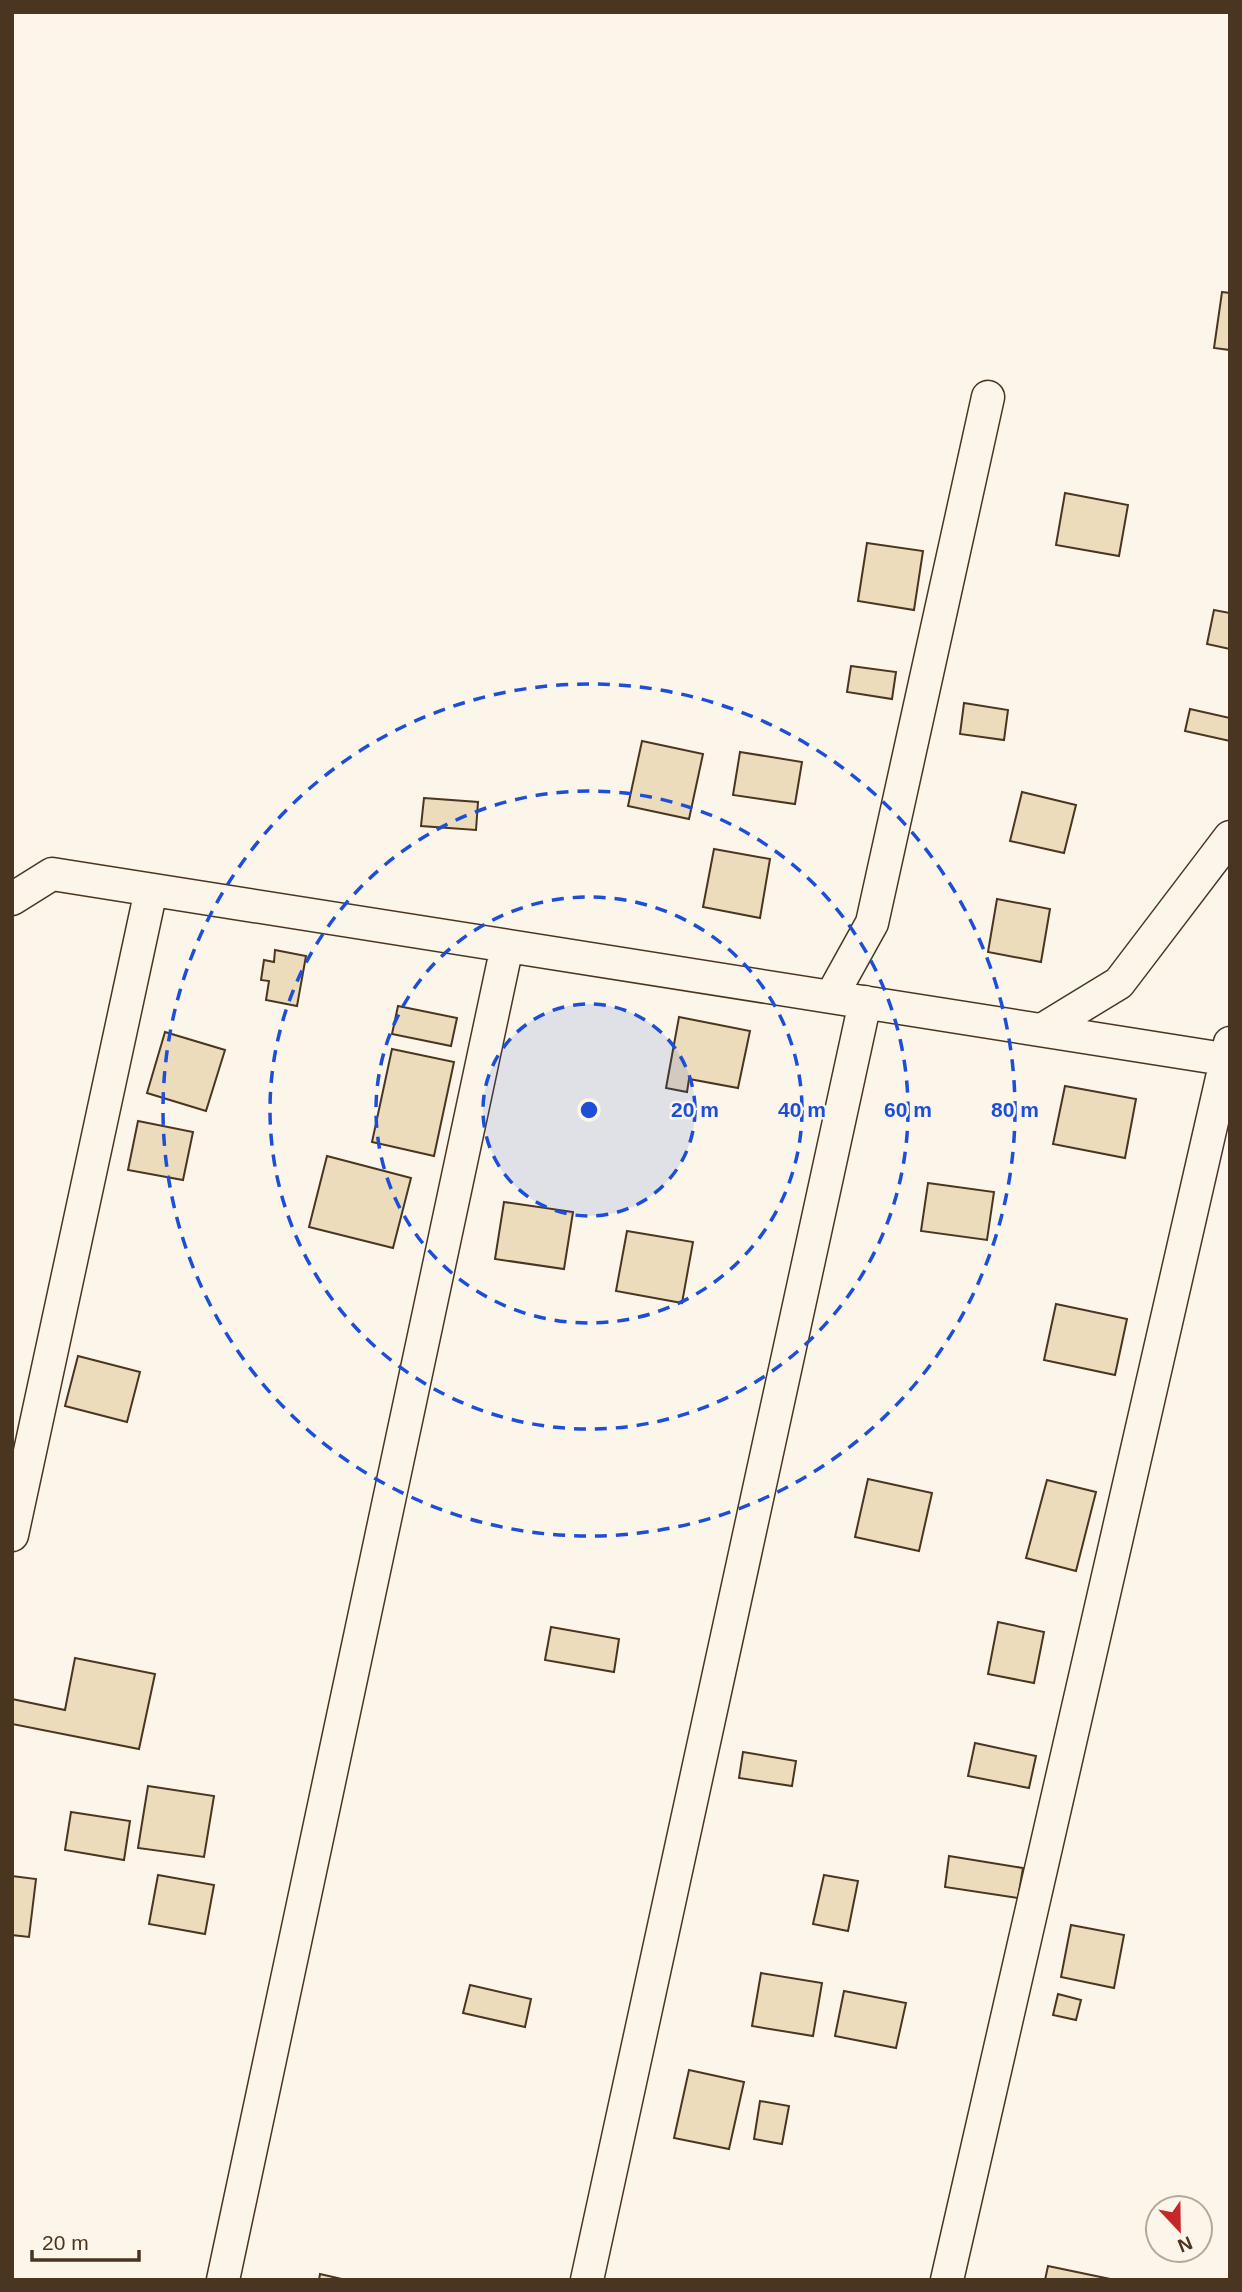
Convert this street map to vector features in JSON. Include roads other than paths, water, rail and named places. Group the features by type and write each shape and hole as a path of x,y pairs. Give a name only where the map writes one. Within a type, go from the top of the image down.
{"street":[{"path":"831,997 872,923 988,397"},
{"path":"1042,1030 1119,983 1230,837"},
{"path":"12,899 52,874 1042,1030 1229,1054 947,2280"},
{"path":"12,1535 151,890"},
{"path":"223,2280 507,946"},
{"path":"587,2280 865,1002"}]}
